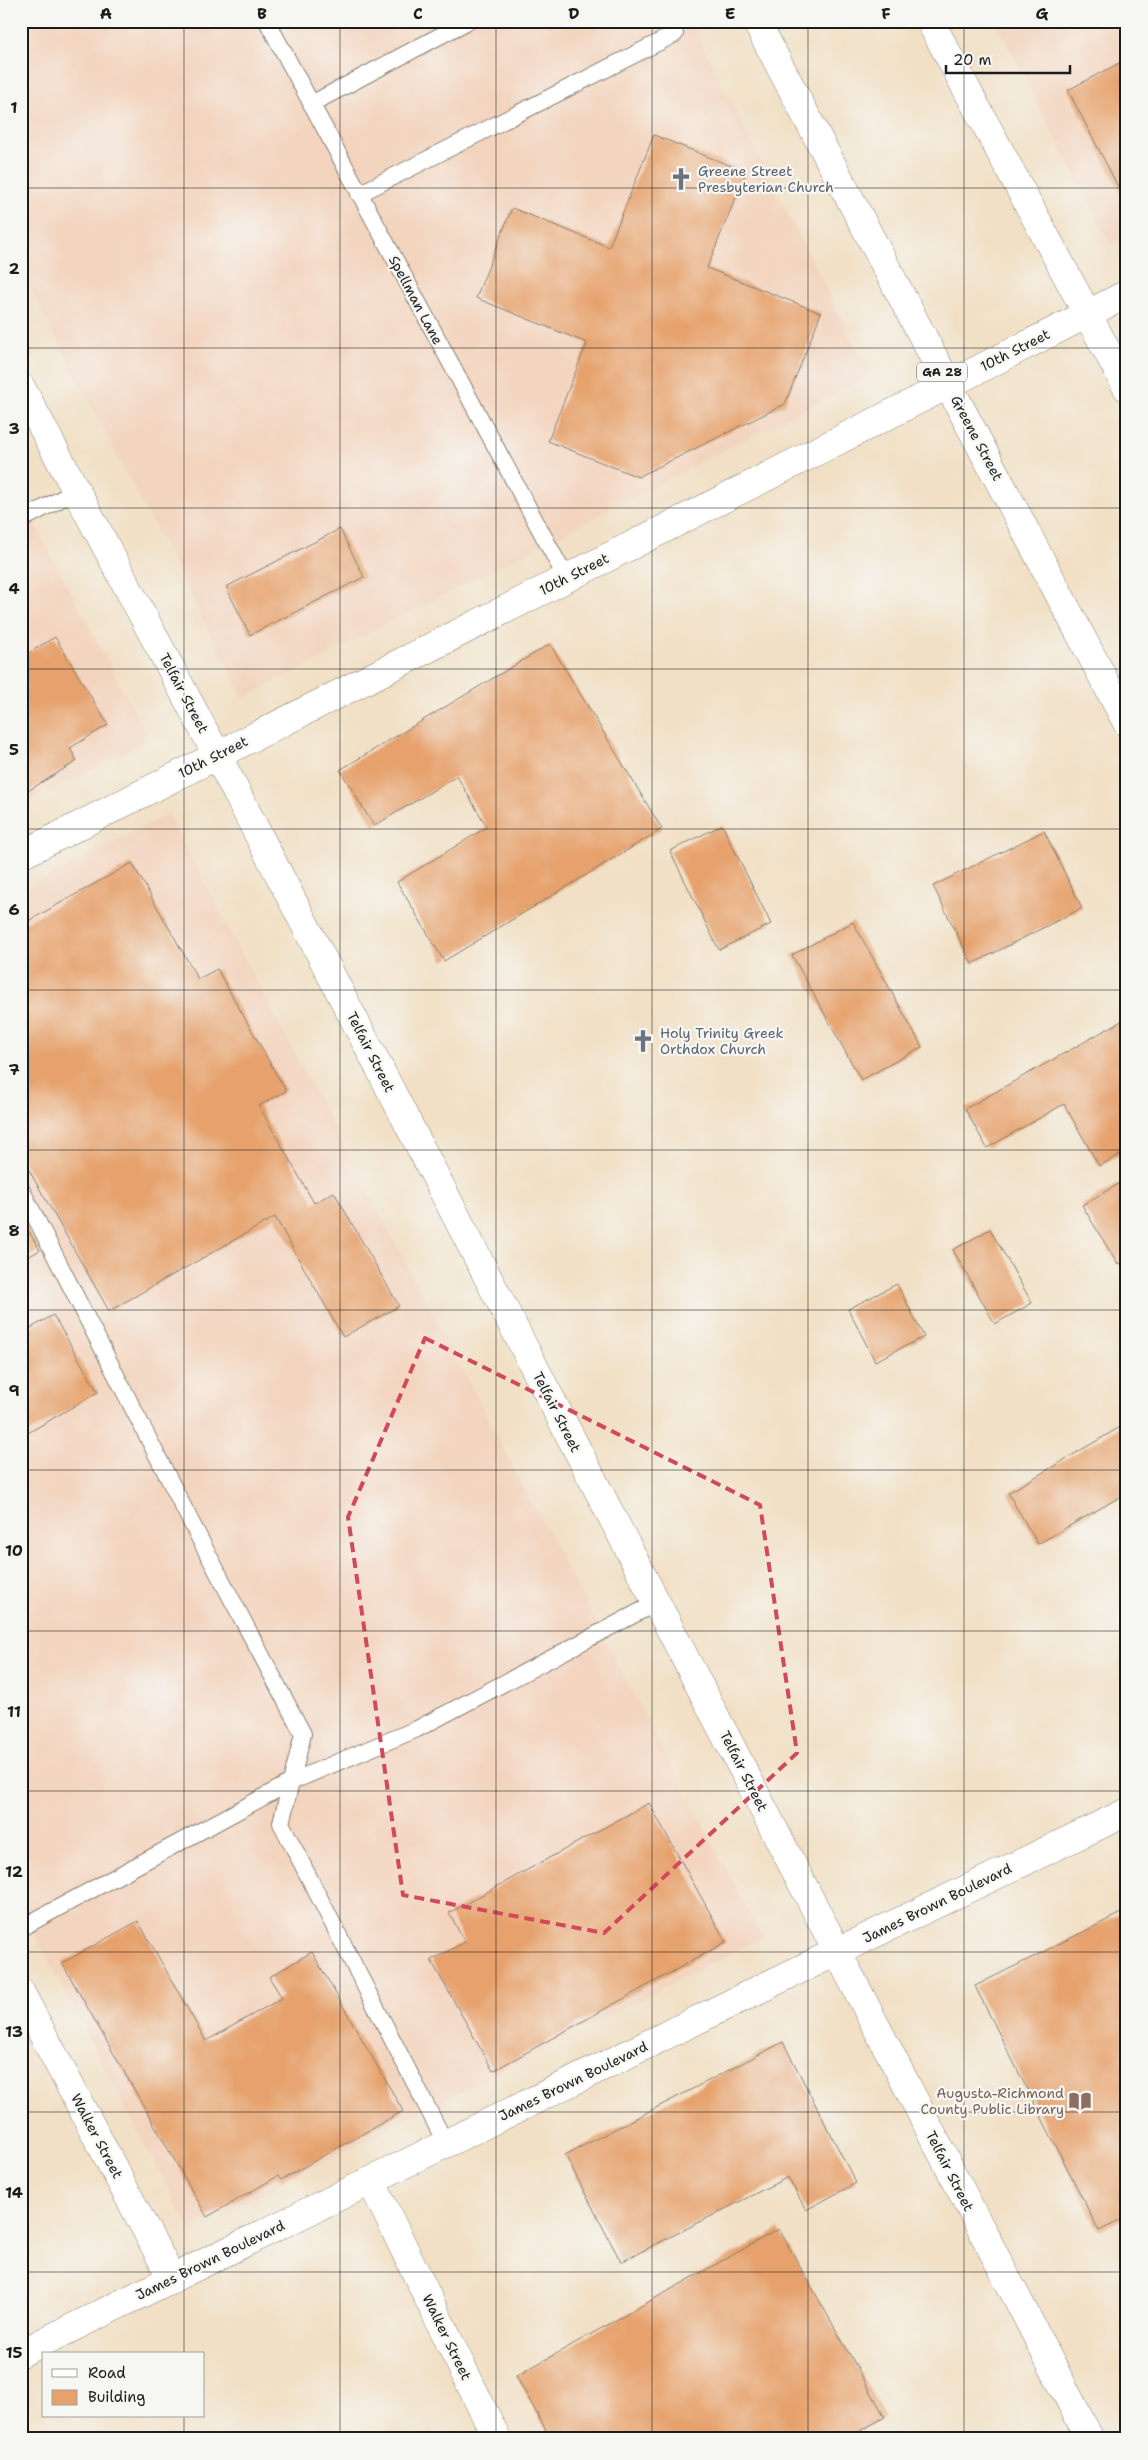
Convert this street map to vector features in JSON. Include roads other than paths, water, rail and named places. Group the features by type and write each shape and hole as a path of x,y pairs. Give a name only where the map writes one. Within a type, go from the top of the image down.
{"street":[{"name":"Greene Street","path":"756,21 1127,723"},
{"path":"930,21 1127,388"},
{"name":"10th Street","path":"21,855 1127,294"},
{"name":"Telfair Street","path":"21,387 78,490 217,755 1090,2439"},
{"name":"James Brown Boulevard","path":"21,2353 837,1951 1127,1812"},
{"name":"Walker Street","path":"21,1993 172,2279"},
{"name":"Walker Street","path":"371,2181 497,2439"}],"lane":[{"name":"Spellman Lane","path":"266,21 566,578"},
{"path":"311,104 468,21"},
{"path":"359,194 675,34"},
{"path":"21,520 78,490"},
{"path":"21,1189 192,1524 303,1734 293,1781 281,1823 446,2144"},
{"path":"21,1928 293,1781 417,1728 656,1603"}],"place":[{"name":"Greene Street Presbyterian Church","path":"681,179"},
{"name":"Holy Trinity Greek Orthdox Church","path":"643,1041"},
{"name":"Augusta-Richmond County Public Library","path":"1080,2101"}]}
